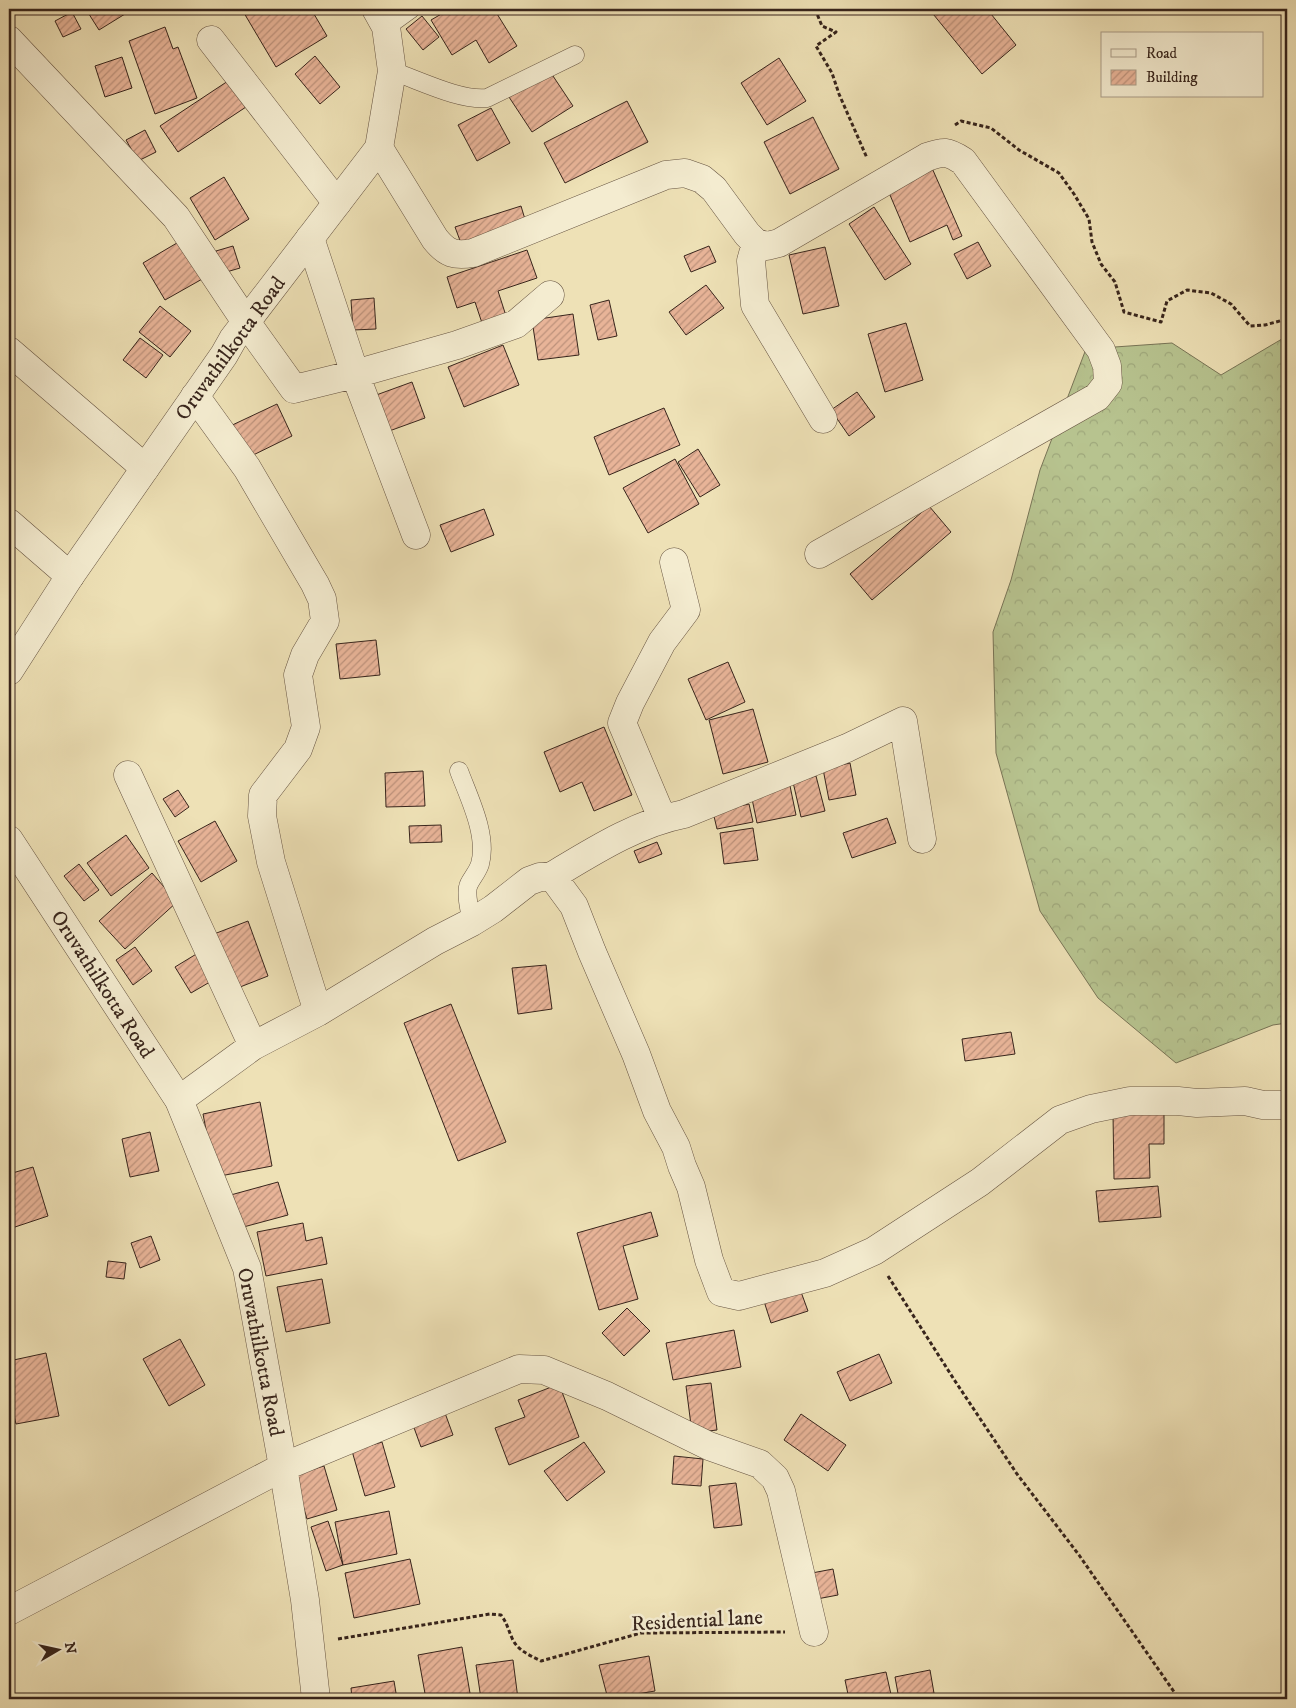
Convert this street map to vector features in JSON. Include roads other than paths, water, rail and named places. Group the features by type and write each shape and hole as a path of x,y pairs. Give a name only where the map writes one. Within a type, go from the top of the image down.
{"street":[{"name":"Oruvathilkotta Road","path":"9,671 70,576 246,322 379,148 392,71 381,18"},
{"path":"211,40 337,203"},
{"path":"9,41 176,217 246,322 294,389 356,374 457,345 516,324 550,295"},
{"path":"379,148 435,239 444,250 459,255 473,253 666,175 685,173 702,179 714,189 747,234 756,242 767,246 780,243 926,157 941,152 951,153 963,161 1101,350 1107,366 1108,382 1097,397 819,554"},
{"path":"310,238 356,374 416,535"},
{"path":"756,242 751,260 755,305 823,419"},
{"path":"9,351 145,468"},
{"path":"195,396 246,468 322,599 325,621 305,655 298,675 306,727 298,749 263,795 262,816 271,862 318,1012"},
{"path":"9,523 70,576"},
{"path":"662,818 622,722 662,642 686,610 674,562"},
{"path":"178,1100 253,1046 318,1012 435,940 472,922 493,909 529,881 540,877 552,876 596,850 662,818 684,814 847,748 903,721 922,839"},
{"path":"128,774 253,1046"},
{"name":"Oruvathilkotta Road","path":"9,840 178,1100 248,1268 283,1467 9,1611"},
{"path":"552,876 574,906 636,1054 656,1112 676,1147 691,1187 708,1260 720,1292 739,1296 749,1294 825,1273 874,1251 980,1182 1060,1120 1091,1109 1130,1101 1245,1102 1263,1105 1287,1105"},
{"path":"316,1699 305,1600 283,1467 519,1368 544,1370 607,1396 709,1446 760,1464 775,1478 782,1491 814,1632"}],"lane":[{"path":"381,18 411,9"},
{"path":"392,71 477,100 487,98 575,55"},
{"path":"459,772 478,823 481,847 480,865 467,887 472,922"}]}
